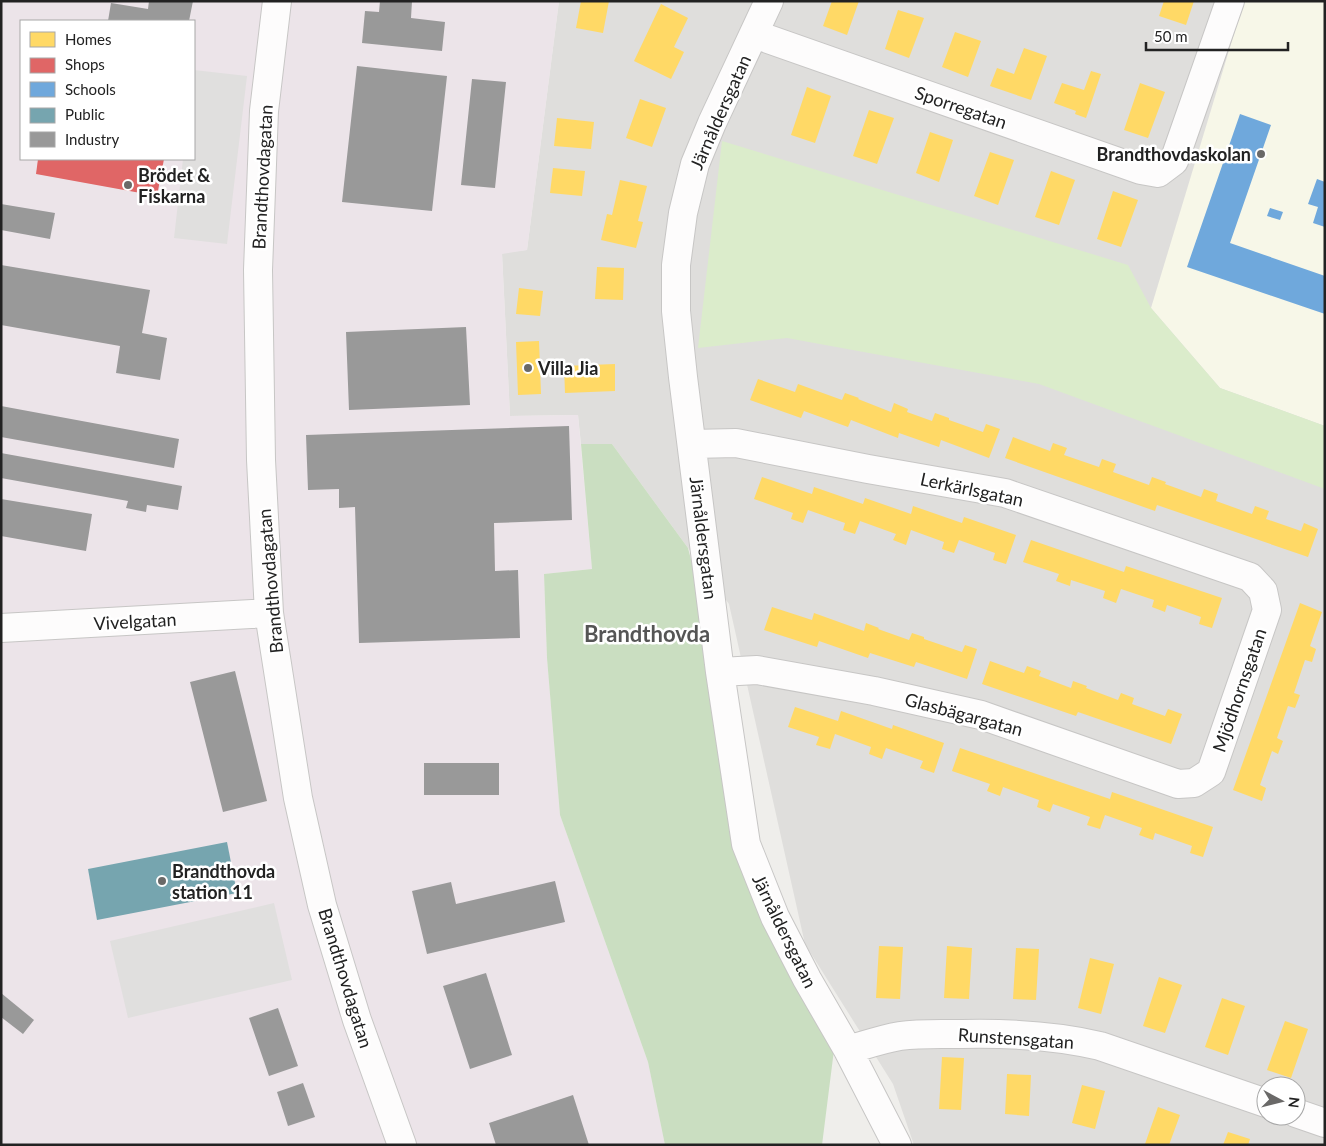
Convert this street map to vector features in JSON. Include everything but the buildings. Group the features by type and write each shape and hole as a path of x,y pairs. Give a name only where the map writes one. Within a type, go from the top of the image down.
{"street":[{"name":"Brandthovdagatan","path":"278,1 264,111 258,270 261,460 269,613 298,798 322,905 357,1020 402,1145"},
{"name":"Järnåldersgatan","path":"769,1 695,164 684,213 676,265 676,311 720,672 746,844 775,917 807,979 848,1050 897,1145"},
{"name":"Sporregatan","path":"754,34 1141,170 1158,173 1174,161 1230,1"},
{"name":"Lerkärlsgatan","path":"692,444 736,442 868,469 1005,493 1250,576 1263,591 1264,595"},
{"name":"Mjödhornsgatan","path":"1200,779 1211,772 1267,610 1264,595"},
{"name":"Vivelgatan","path":"1,628 269,613"},
{"name":"Glasbägargatan","path":"720,672 757,670 874,691 981,715 1178,784 1194,784 1200,779"},
{"name":"Runstensgatan","path":"848,1050 902,1036 997,1033 1049,1036 1100,1046 1256,1099"},
{"path":"1306,1116 1325,1123"}],"shaded area":[{"path":"1,1 559,1 527,250 502,254 510,416 578,415 592,569 544,574 547,658 560,815 648,1062 665,1145 1,1145"},
{"path":"559,1 1325,1 1325,1145 914,1145 893,1084 805,944 729,604 612,444 581,444 578,415 510,416 502,253 527,250"},
{"name":"Brandthovdaskolan","path":"1244,1 1325,1 1325,426 1220,388 1151,308"},
{"path":"195,70 247,76 227,244 174,238 183,160 195,160"},
{"path":"274,903 292,980 128,1018 110,941"}],"green space":[{"path":"722,141 1128,265 1151,308 1220,388 1325,426 1325,489 1039,384 787,338 698,348"},
{"path":"581,444 612,444 688,548 718,665 738,797 836,1034 822,1145 665,1145 648,1062 560,815 547,658 544,574 592,569"}],"place":[{"name":"Brandthovdaskolan","path":"1261,154"},
{"name":"Brödet & Fiskarna","path":"128,185"},
{"name":"Villa Jia","path":"528,368"},
{"name":"Brandthovda station 11","path":"162,881"}],"district":[{"name":"Brandthovda","path":"647,633"}]}
